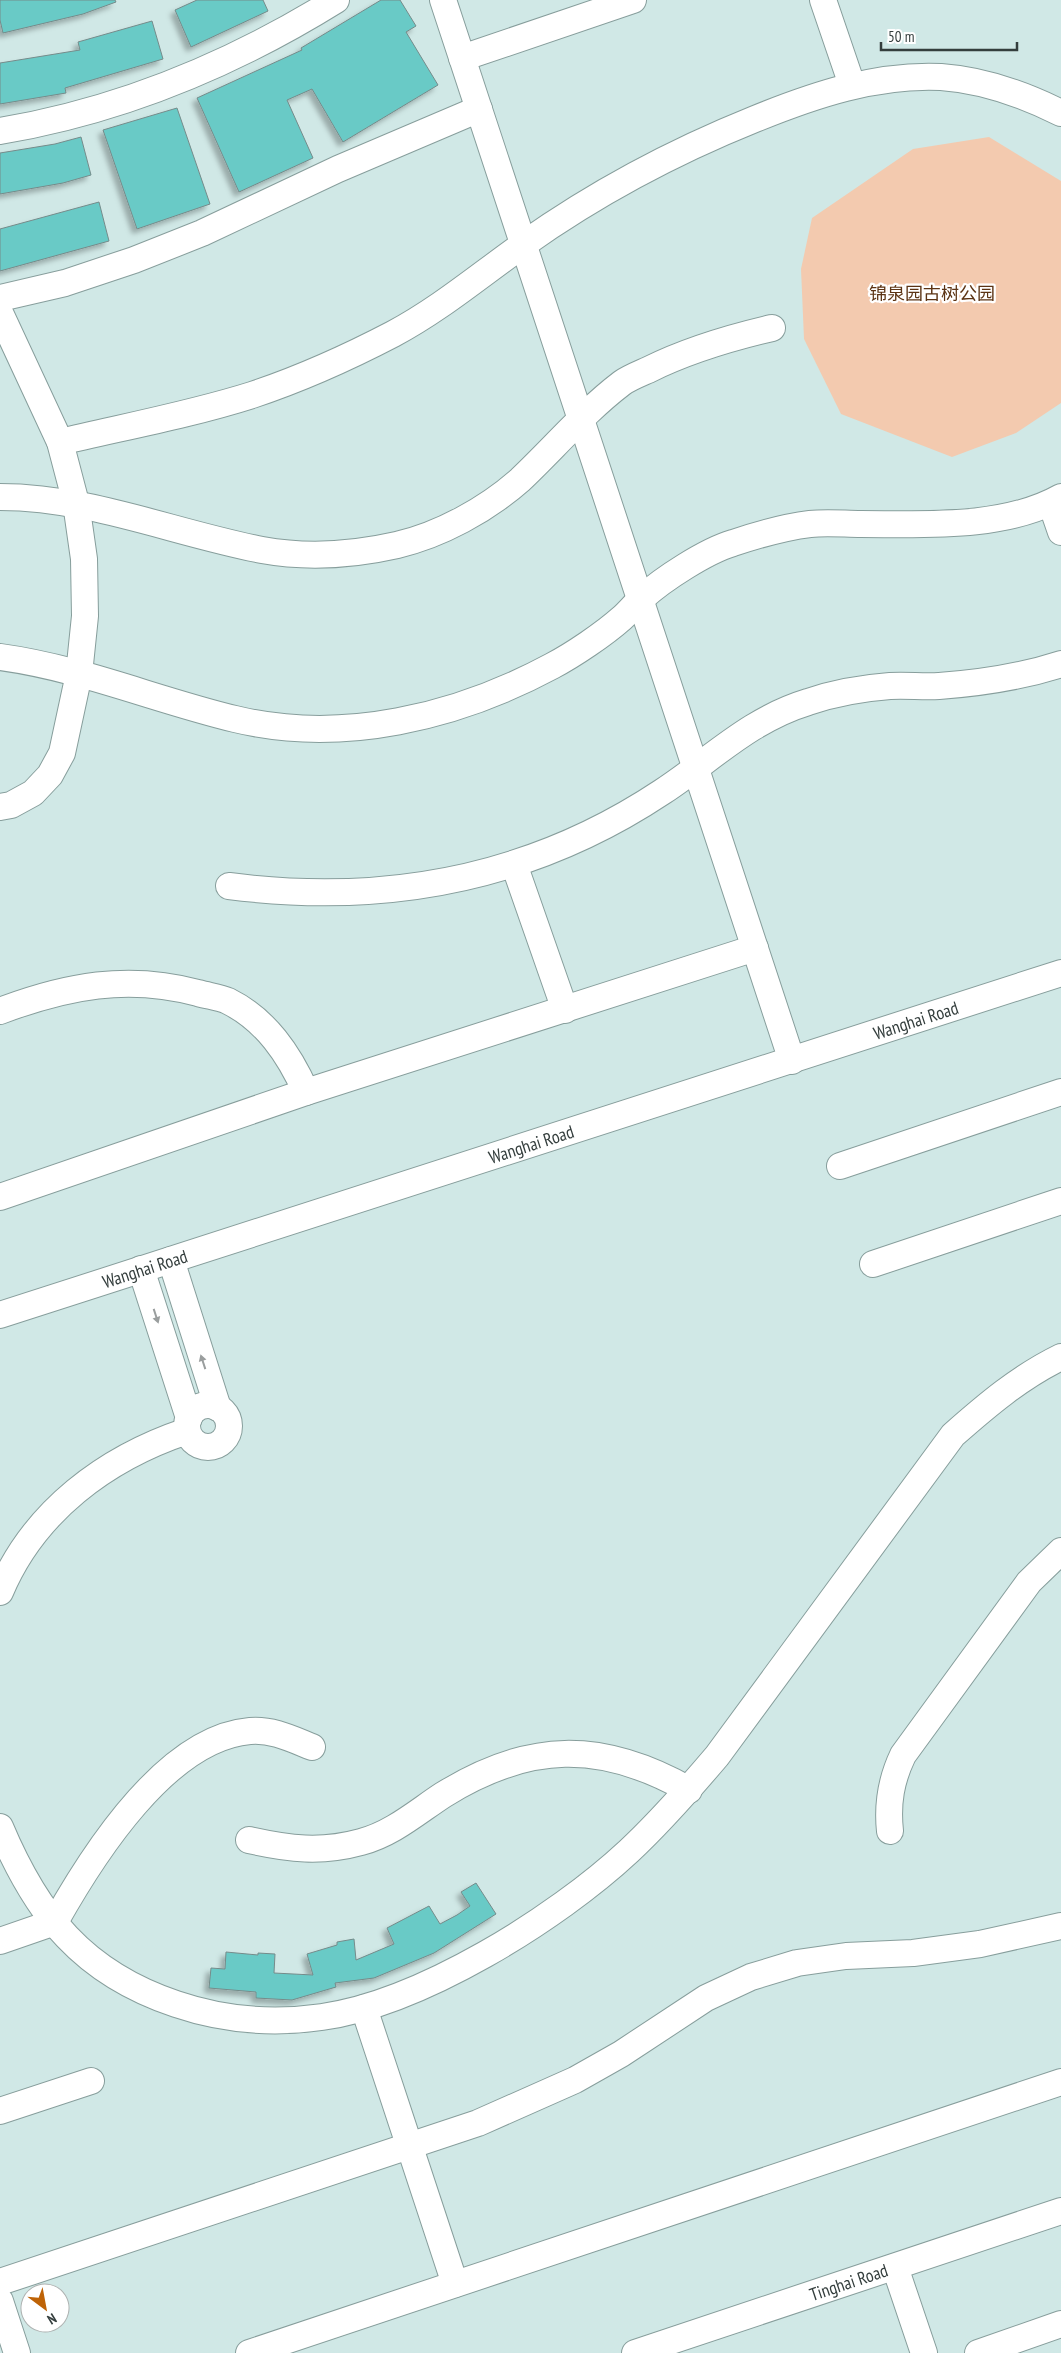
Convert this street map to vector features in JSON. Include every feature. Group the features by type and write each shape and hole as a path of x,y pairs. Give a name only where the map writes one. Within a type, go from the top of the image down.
{"street":[{"path":"0,131 98,108 168,84 236,56 301,22 336,0"},
{"path":"443,0 792,1061"},
{"path":"462,58 634,0"},
{"path":"823,0 852,86"},
{"path":"60,442 250,396 324,368 394,334 461,292 523,245 584,204 673,155 714,135 782,108 852,86 896,78 942,77 986,84 1029,97 1061,113"},
{"path":"0,298 65,283 134,260 202,233 338,169 479,110"},
{"path":"0,313 60,442 76,503 84,560 85,607 79,674 62,754 50,775 33,793 11,805 0,807"},
{"path":"0,497 76,503 263,550 308,555 354,553 399,544 442,529 482,508 519,480 580,419 623,382 671,358 721,340 772,328"},
{"path":"0,657 32,661 237,720 304,729 387,724 466,705 553,666 623,618 640,599 670,575 731,543 811,524 892,524 987,520 1020,514 1056,500 1061,532"},
{"path":"229,886 278,892 352,893 434,884 514,864 575,840 627,814 696,768 729,741 759,723 806,702 848,691 891,686 937,686 982,682 1027,675 1061,664"},
{"path":"514,864 565,1010"},
{"path":"0,1197 306,1092 755,948"},
{"name":"Wanghai Road","path":"0,1314 1061,973"},
{"path":"0,1011 43,995 89,985 135,983 182,989 226,1001 248,1014 283,1048 306,1092"},
{"path":"840,1166 1061,1093"},
{"path":"873,1264 1061,1201"},
{"path":"142,1269 194,1443 207,1448 220,1443 228,1432 229,1425 227,1418 218,1408 171,1260"},
{"path":"0,1827 32,1890 54,1922 84,1955 118,1979 156,1997 196,2011 238,2019 280,2021 322,2017 364,2008 407,1992 467,1964 524,1931 578,1894 628,1852 688,1790 717,1756 953,1435 993,1398 1038,1368 1061,1357"},
{"path":"0,1592 7,1575 35,1531 71,1494 113,1463 188,1424 198,1408 212,1406 218,1408"},
{"path":"890,1831 888,1811 890,1792 895,1773 904,1755 1029,1582 1061,1551"},
{"path":"0,1941 54,1922 76,1884 111,1834 158,1781 191,1752 219,1737 251,1731 282,1734 312,1747"},
{"path":"249,1840 296,1849 325,1849 363,1842 398,1826 472,1777 502,1764 533,1756 566,1753 598,1755 638,1765 660,1774 688,1790"},
{"path":"0,2282 478,2123 574,2080 621,2054 706,1998 751,1977 797,1963 846,1956 913,1952 980,1944 1061,1926"},
{"path":"364,2008 455,2284"},
{"path":"0,2111 91,2081"},
{"path":"248,2353 1061,2082"},
{"name":"Tinghai Road","path":"635,2353 1061,2211"},
{"path":"895,2267 924,2353"},
{"path":"0,2301 17,2353"},
{"path":"978,2353 1061,2324"}],"green space":[{"name":"锦泉园古树公园","path":"989,137 1061,181 1061,403 1016,433 952,457 841,414 804,339 801,269 812,218 913,149"}],"building":[{"path":"0,0 115,0 116,2 83,14 3,33 0,20"},
{"path":"197,0 263,0 268,11 191,47 175,10"},
{"path":"381,0 400,0 416,26 406,32 438,85 343,142 312,89 287,100 313,158 239,192 197,98 302,50 301,48"},
{"path":"152,21 163,59 65,88 66,93 0,104 0,63 80,50 78,42"},
{"path":"177,108 210,204 137,229 103,130"},
{"path":"81,137 91,175 63,183 0,194 0,153 55,144"},
{"path":"99,202 109,241 0,271 0,229"},
{"path":"476,1883 496,1914 434,1953 374,1978 335,1983 336,1987 292,2000 256,1998 256,1992 209,1988 211,1968 225,1969 226,1952 258,1955 258,1953 275,1954 274,1973 313,1975 307,1954 337,1945 337,1942 354,1939 356,1960 394,1944 387,1928 429,1906 440,1924 457,1915 470,1906 461,1892"}]}
